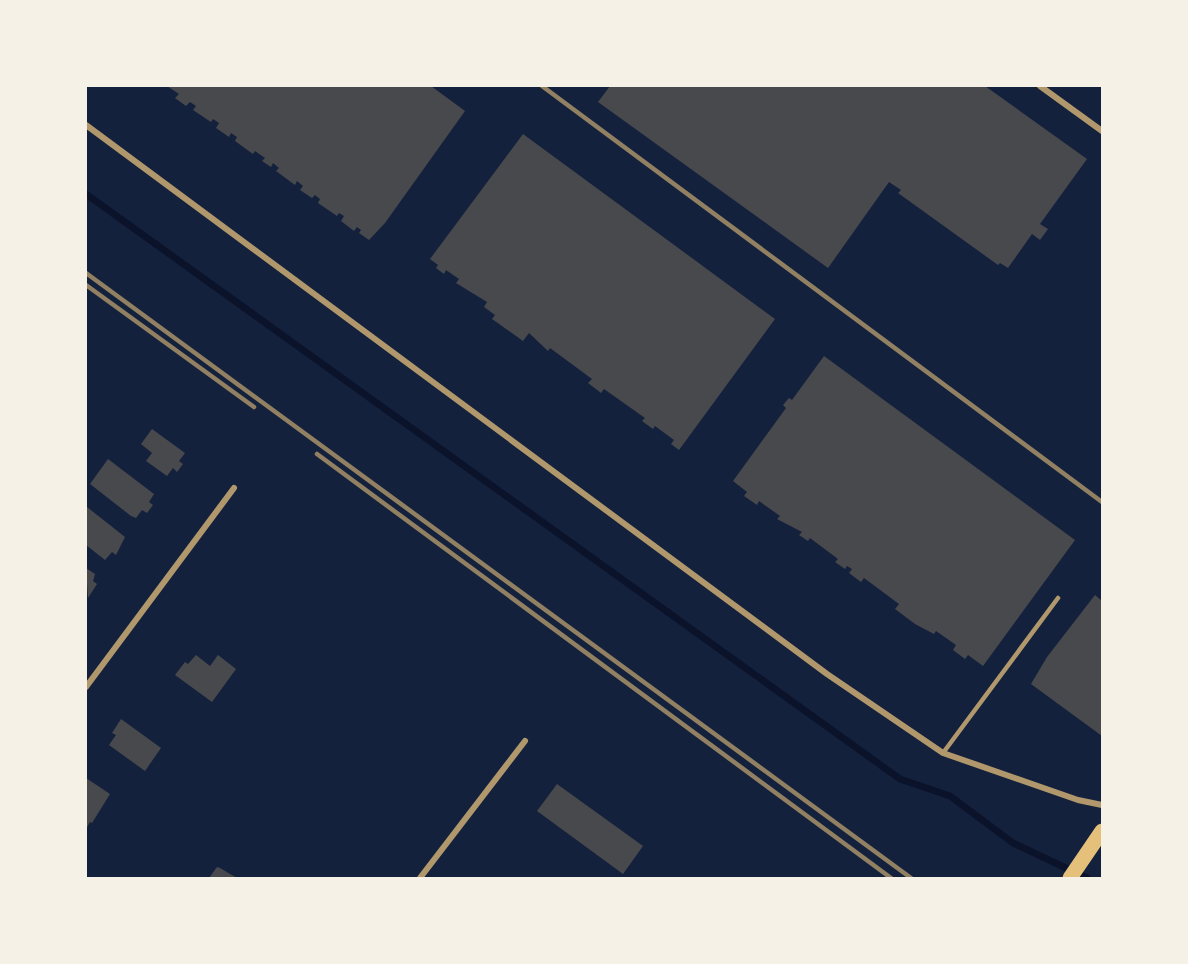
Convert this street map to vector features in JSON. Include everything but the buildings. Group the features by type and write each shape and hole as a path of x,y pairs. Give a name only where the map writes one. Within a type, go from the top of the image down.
{"main road":[{"path":"1070,879 1102,831"}],"street":[{"path":"1040,86 1102,131"},
{"path":"86,125 817,667 943,753 1078,800 1102,805"},
{"path":"86,687 234,488"},
{"path":"420,879 525,741"}],"lane":[{"path":"943,753 1058,598"}],"waterway":[{"path":"86,194 900,779 950,796 1013,843 1087,878"}],"railway":[{"path":"542,86 1102,502"},
{"path":"86,273 911,878"},
{"path":"86,285 254,407"},
{"path":"317,454 891,878"}]}
